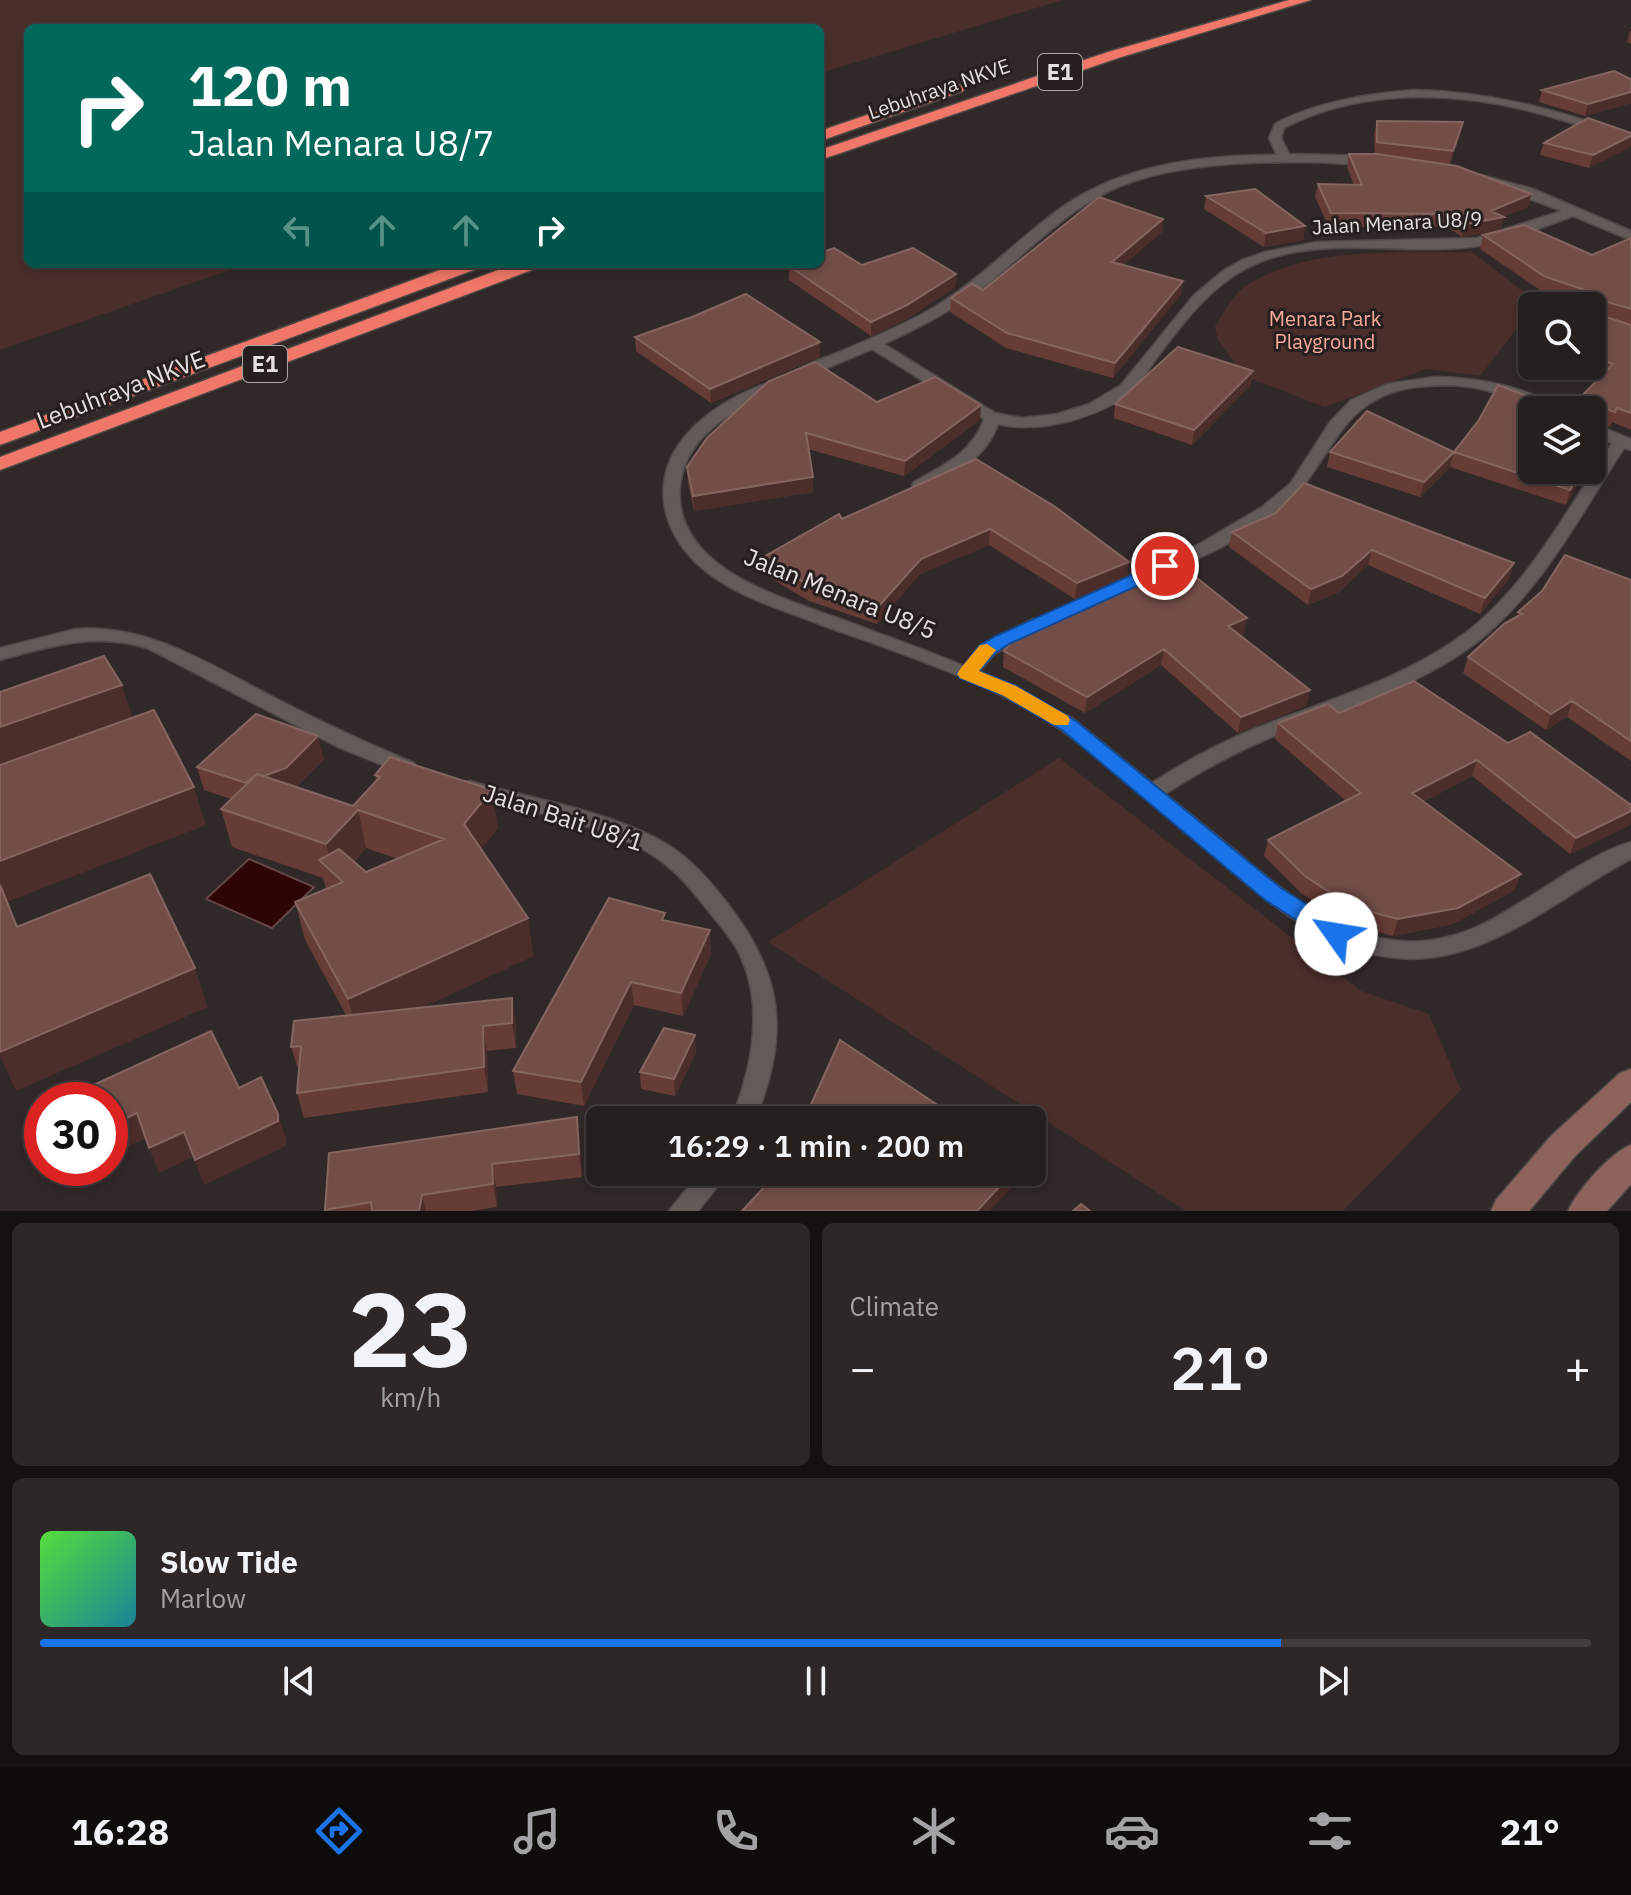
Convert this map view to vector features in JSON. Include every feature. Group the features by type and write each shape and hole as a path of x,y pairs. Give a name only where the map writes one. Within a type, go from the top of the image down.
{"highway":[{"name":"E1","path":"1073,52 1256,0"},
{"name":"Lebuhraya NKVE","path":"824,154 1113,55 1304,0"},
{"name":"Lebuhraya NKVE","path":"824,135 971,84"},
{"name":"Lebuhraya NKVE","path":"0,439 462,268"},
{"name":"Lebuhraya NKVE","path":"0,464 520,268"}],"main road":[{"path":"1508,1211 1563,1146 1631,1082"},
{"path":"1585,1211 1631,1160"}],"street":[{"path":"1285,158 1275,138 1279,126 1333,106 1393,94 1452,94 1512,101 1631,140"},
{"name":"Jalan Menara U8/5","path":"1383,161 1285,158 1182,167 1143,175 1097,191 1076,204 971,290 928,317 750,397 703,427 689,441 673,474 672,508 678,529 688,545 705,561 745,588 1009,691 1069,725 1273,894 1336,934 1403,951 1436,948 1468,939 1631,850"},
{"path":"1474,175 1529,192 1631,236"},
{"name":"Jalan Menara U8/9","path":"872,343 992,418 1024,422 1055,420 1096,406 1123,390 1190,306 1235,270 1261,257 1326,243 1424,245 1480,242 1573,211"},
{"path":"1104,594 1220,541 1259,518 1289,494 1343,416 1368,397 1405,385 1460,381 1494,387 1518,397"},
{"path":"920,485 970,456 987,439 992,418"},
{"path":"1151,793 1229,747 1421,669 1471,638 1502,608 1529,575 1626,443 1606,434"},
{"path":"967,674 987,650 1060,614"},
{"name":"Jalan Bait U8/1","path":"0,654 58,636 84,632 129,635 154,644 345,742 438,778 648,843 694,876 735,930 758,974 765,1029 762,1064 750,1106"},
{"path":"682,1211 704,1186"}],"green space":[{"path":"0,0 1063,0 824,72 824,24 24,24 24,268 236,268 0,350"},
{"name":"Menara Park Playground","path":"1472,252 1524,292 1518,292 1518,327 1480,376 1426,369 1325,407 1244,376 1218,340 1215,326 1232,300 1244,287 1270,273 1326,258 1384,253"},
{"path":"1059,758 1361,991 1429,1014 1461,1090 1343,1211 1186,1211 1046,1121 1046,1106 1023,1106 768,942"}],"shaded area":[{"path":"249,859 314,887 272,928 206,899"}],"building":[{"path":"1614,71 1631,79 1631,92 1588,104 1542,90"},
{"path":"1588,118 1631,133 1631,136 1593,155 1544,143"},
{"path":"1377,121 1463,122 1453,151 1377,142"},
{"path":"1349,154 1377,154 1457,166 1531,194 1491,211 1504,217 1466,224 1451,214 1331,213 1318,184 1362,185"},
{"path":"1255,189 1305,226 1266,233 1206,196"},
{"path":"1099,197 1163,219 1112,262 1183,281 1115,363 1007,333 951,298 972,284 983,290"},
{"path":"1524,225 1592,255 1631,238 1631,309 1606,302 1606,292 1579,292 1582,289 1544,276 1483,235"},
{"path":"834,248 862,265 913,248 956,274 907,305 871,322 792,268 824,268 824,252"},
{"path":"746,294 820,342 710,389 635,337 692,317"},
{"path":"1606,317 1631,325 1631,413 1617,408 1615,412 1606,409 1606,396 1582,396 1597,380 1606,380 1606,371 1613,364 1606,361"},
{"path":"1178,347 1253,371 1194,430 1115,404"},
{"path":"815,362 877,402 935,377 981,405 905,461 806,433 813,477 693,496 687,467 707,438 769,381"},
{"path":"1498,385 1526,396 1518,396 1518,473 1454,452 1479,420"},
{"path":"1367,411 1454,452 1424,482 1330,452"},
{"path":"976,459 1054,506 1129,562 1077,583 990,529 921,559 877,608 809,585 762,558 839,514 842,519"},
{"path":"1304,483 1514,563 1485,598 1372,550 1342,576 1311,589 1232,532 1276,513"},
{"path":"1552,484 1574,484 1570,490"},
{"path":"1565,555 1631,580 1631,741 1572,701 1551,714 1468,657 1505,623 1522,614 1518,612 1542,591"},
{"path":"1177,562 1247,618 1228,626 1310,690 1241,717 1164,649 1087,697 1004,651 1024,626"},
{"path":"104,656 122,685 0,727 0,692"},
{"path":"1414,681 1508,743 1530,732 1631,805 1631,811 1576,838 1477,760 1412,793 1521,874 1458,908 1398,919 1352,907 1305,876 1268,840 1361,793 1278,723 1328,704 1339,713"},
{"path":"154,710 194,787 0,861 0,765"},
{"path":"256,714 318,736 286,768 264,776 257,774 246,783 197,767"},
{"path":"390,757 492,790 464,824 528,918 348,999 295,902 343,882 319,860 339,849 366,872 444,839 358,810 326,844 221,809 257,774 353,806 380,777 375,775"},
{"path":"150,874 195,968 0,1052 0,885 17,927"},
{"path":"609,898 665,913 662,920 710,930 681,993 631,982 581,1082 513,1071"},
{"path":"512,998 512,1023 483,1026 484,1067 297,1093 301,1046 291,1047 294,1021"},
{"path":"664,1028 695,1035 674,1079 640,1072"},
{"path":"211,1031 239,1088 261,1077 278,1114 278,1121 195,1160 184,1132 149,1148 137,1113 128,1117 128,1082 100,1082"},
{"path":"840,1040 939,1106 810,1106"},
{"path":"577,1117 579,1154 492,1164 493,1184 422,1195 419,1211 372,1211 371,1202 325,1210 329,1153"},
{"path":"765,1186 1000,1186 977,1211 742,1211"},
{"path":"1081,1204 1090,1211 1073,1211"}],"slow traffic":[{"path":"987,650 967,674 1009,691 1061,720"}],"route":[{"path":"1165,566 1002,640 987,650 967,674 1009,691 1069,725 1273,894 1336,934"}]}
